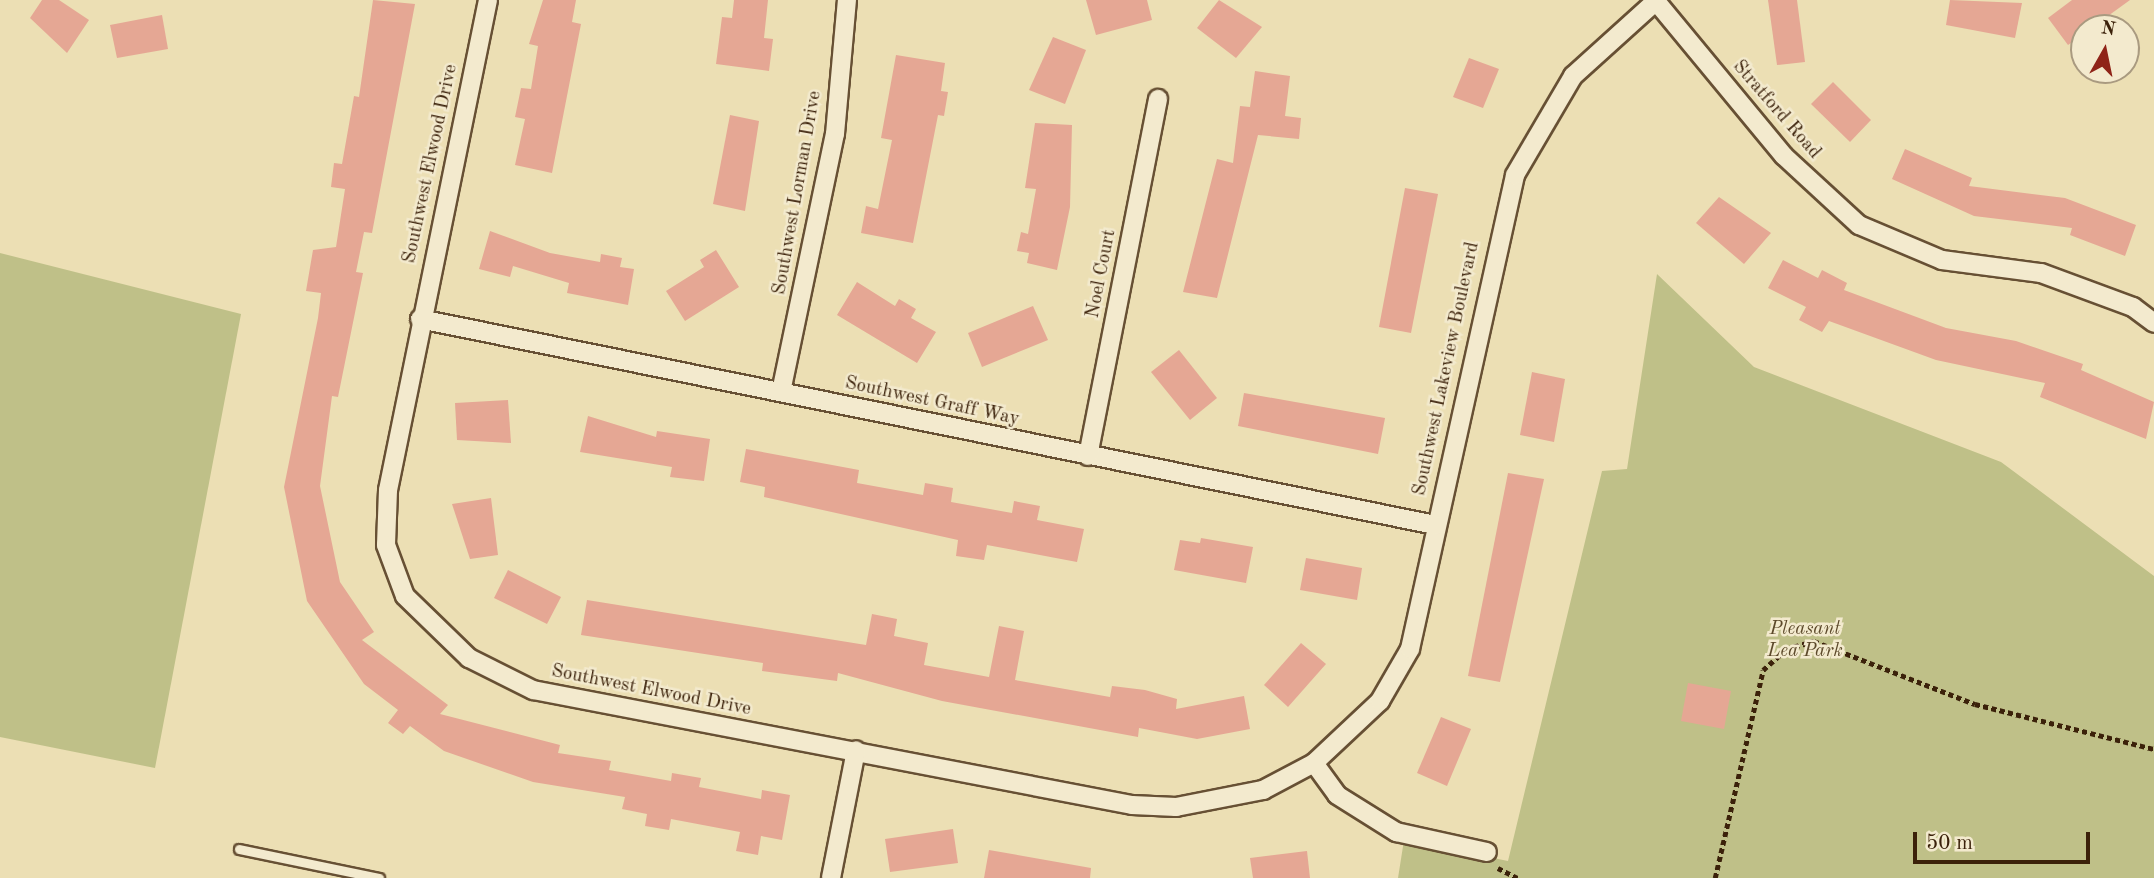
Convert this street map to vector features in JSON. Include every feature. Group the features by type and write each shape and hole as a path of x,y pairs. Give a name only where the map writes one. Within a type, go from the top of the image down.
{"street":[{"name":"Southwest Elwood Drive","path":"488,0 420,320 388,490 386,545 405,596 469,658 533,690 1132,805 1177,807 1263,790 1314,764"},
{"name":"Southwest Lorman Drive","path":"781,393 835,134 847,0"},
{"name":"Stratford Road","path":"1656,0 1784,156 1859,225 1942,260 2041,273 2133,307 2154,323"},
{"name":"Southwest Lakeview Boulevard","path":"1314,764 1380,701 1410,649 1515,175 1573,76 1656,0"},
{"name":"Noel Court","path":"1088,456 1158,99"},
{"name":"Southwest Graff Way","path":"420,320 1436,525"},
{"path":"831,878 856,750"},
{"path":"1314,764 1337,795 1386,827 1487,852"}],"lane":[{"path":"239,849 379,878"}],"path":[{"path":"1715,878 1763,670 1786,649 1814,641 1975,704 2154,749"}],"green space":[{"path":"0,253 241,314 155,768 0,737"},
{"name":"Pleasant Lea Park","path":"1657,274 1754,367 2001,462 2154,576 2154,878 1398,878 1404,840 1508,861 1602,471 1627,469"}],"building":[{"path":"42,0 59,0 89,20 67,53 30,18"},
{"path":"373,0 415,4 372,233 364,232 356,272 363,273 338,397 332,396 320,486 340,582 374,632 362,640 448,705 440,714 560,745 558,753 611,761 609,770 671,781 672,773 701,778 699,787 761,799 762,790 790,795 782,840 761,836 758,855 736,851 740,832 671,819 669,830 645,826 647,814 622,809 625,797 533,782 444,751 410,726 403,734 388,723 398,710 364,684 307,601 284,487 318,318 321,293 306,291 313,250 336,247 345,189 331,187 334,163 342,164 354,96 359,97"},
{"path":"543,0 576,0 572,22 581,24 552,173 515,165 525,119 515,117 521,88 531,89 538,46 529,44"},
{"path":"734,0 768,0 764,38 773,39 769,71 716,64 722,17 732,18"},
{"path":"1086,0 1147,0 1152,20 1096,35"},
{"path":"1219,0 1262,27 1236,58 1197,28"},
{"path":"1768,0 1797,0 1805,62 1777,65"},
{"path":"1950,0 2022,3 2015,38 1946,25"},
{"path":"2072,0 2130,0 2111,14 2070,14 2068,45 2048,18"},
{"path":"162,15 168,49 117,58 110,25"},
{"path":"1053,37 1086,50 1065,104 1029,90"},
{"path":"896,55 945,63 941,91 948,92 944,116 938,115 913,243 861,233 866,206 878,209 892,140 881,138"},
{"path":"1469,58 1499,69 1483,108 1453,97"},
{"path":"1255,71 1290,76 1285,116 1301,118 1299,139 1258,135 1217,298 1183,292 1217,159 1233,163 1240,106 1250,107"},
{"path":"1833,82 1871,120 1850,142 1811,104"},
{"path":"730,115 759,121 745,211 713,204"},
{"path":"1035,123 1072,125 1070,207 1057,270 1027,263 1029,253 1017,251 1021,232 1028,234 1036,189 1025,188"},
{"path":"1905,149 1972,178 1969,186 2065,198 2136,225 2125,256 2070,235 2072,228 1974,216 1892,179"},
{"path":"1405,188 1438,194 1411,333 1379,327"},
{"path":"1719,197 1771,233 1744,264 1696,223"},
{"path":"490,231 550,253 600,262 601,254 622,258 620,267 634,269 628,305 567,293 569,283 513,266 510,277 479,269"},
{"path":"716,250 739,287 685,321 666,291 704,267 700,260"},
{"path":"1783,260 1818,278 1822,270 1847,283 1844,290 1946,328 2016,341 2083,364 2081,370 2154,402 2146,439 2040,397 2045,383 1936,360 1829,321 1822,332 1799,320 1806,307 1768,288"},
{"path":"857,282 895,306 899,299 916,309 911,318 936,332 917,363 837,315"},
{"path":"1033,306 1048,340 982,367 968,333"},
{"path":"1179,350 1217,398 1190,420 1151,372"},
{"path":"1532,372 1565,379 1554,442 1520,435"},
{"path":"1244,393 1385,418 1378,454 1238,426"},
{"path":"508,400 511,443 457,440 455,403"},
{"path":"588,416 656,437 657,431 710,439 704,481 670,477 672,467 580,452"},
{"path":"746,449 859,470 857,483 923,495 925,483 953,488 951,502 1012,513 1014,501 1040,506 1037,520 1084,529 1077,562 987,545 984,560 956,556 958,540 764,497 765,487 740,482"},
{"path":"1508,473 1544,479 1500,682 1468,676"},
{"path":"491,498 498,555 470,559 452,504"},
{"path":"1201,538 1253,547 1246,583 1174,570 1180,540 1200,543"},
{"path":"1306,558 1362,568 1357,600 1300,590"},
{"path":"508,570 561,597 547,624 494,598"},
{"path":"587,600 866,645 872,614 897,619 894,636 928,643 924,665 989,677 999,626 1024,631 1015,680 1110,697 1112,686 1145,690 1177,699 1176,709 1244,696 1250,729 1197,739 1139,728 1138,737 942,701 838,673 837,681 762,671 763,663 581,635"},
{"path":"1301,643 1326,664 1288,707 1264,685"},
{"path":"1688,683 1731,691 1724,729 1681,721"},
{"path":"1441,717 1471,729 1447,786 1417,773"},
{"path":"953,829 958,863 890,872 885,839"},
{"path":"989,850 1091,868 1090,878 984,878"},
{"path":"1307,851 1310,878 1253,878 1250,858"}]}
